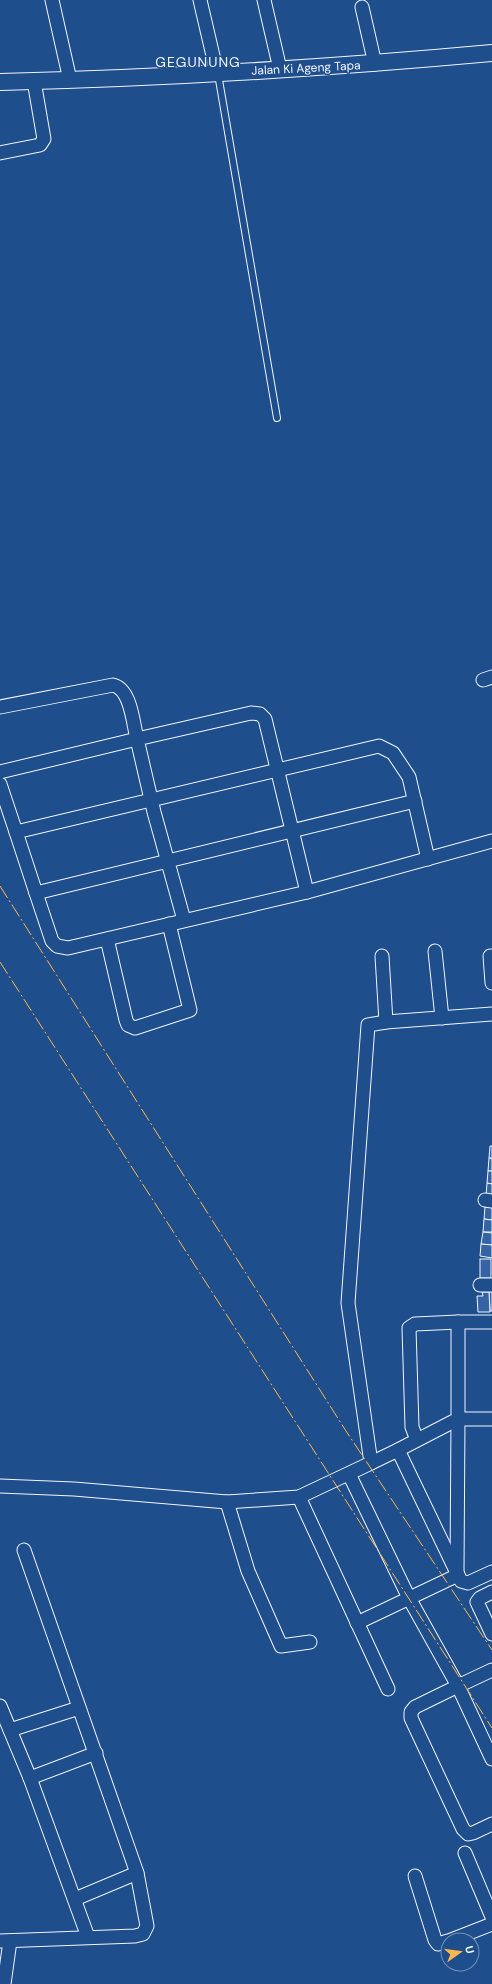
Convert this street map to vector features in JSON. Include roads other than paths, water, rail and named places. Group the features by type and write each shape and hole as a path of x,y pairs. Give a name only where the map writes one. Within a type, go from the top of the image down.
{"street":[{"path":"52,0 70,80"},
{"path":"200,0 217,73"},
{"path":"264,0 280,69"},
{"path":"362,7 375,64"},
{"name":"Jalan Ki Ageng Tapa","path":"0,82 217,73 375,64 492,53"},
{"path":"0,153 40,145 43,142 44,139 34,81"},
{"path":"0,706 113,685 118,686 126,694 166,861 184,920"},
{"path":"0,772 252,713 260,714 264,719 307,892"},
{"path":"16,832 379,746 393,753 402,764 409,777 428,859"},
{"path":"0,784 52,940 57,946 68,948 307,892 492,841"},
{"path":"36,893 415,801"},
{"path":"107,939 126,1020 128,1025 135,1028 186,1013 190,1010 169,924"},
{"path":"436,952 442,1018"},
{"path":"382,956 386,1022"},
{"path":"492,956 490,956 492,983"},
{"path":"371,1463 348,1303 368,1025 386,1022 492,1014"},
{"path":"458,1322 458,1575"},
{"path":"417,1440 412,1427 409,1328 415,1324 492,1322"},
{"path":"0,1486 74,1489 227,1502 299,1497 398,1450 458,1419 492,1419"},
{"path":"398,1450 461,1581 468,1583 492,1572"},
{"path":"349,1474 409,1598 458,1686 492,1759"},
{"path":"299,1497 388,1689"},
{"path":"227,1502 248,1571 281,1646 310,1642"},
{"path":"4,1984 5,1941 143,1934 147,1926 137,1873 24,1550"},
{"path":"357,1623 458,1575"},
{"path":"492,1592 480,1598 478,1602 492,1634"},
{"path":"492,1670 415,1707 410,1712 411,1718 463,1829 468,1834 492,1824"},
{"path":"0,1706 30,1778 88,1937"},
{"path":"10,1730 79,1708"},
{"path":"30,1778 96,1753"},
{"path":"465,1853 492,1917"},
{"path":"75,1899 137,1873"},
{"path":"415,1876 435,1940 438,1944 440,1943"},
{"path":"472,1932 492,1924"}],"lane":[{"path":"217,73 277,418"}],"district":[{"name":"GEGUNUNG","path":"198,62"}]}
